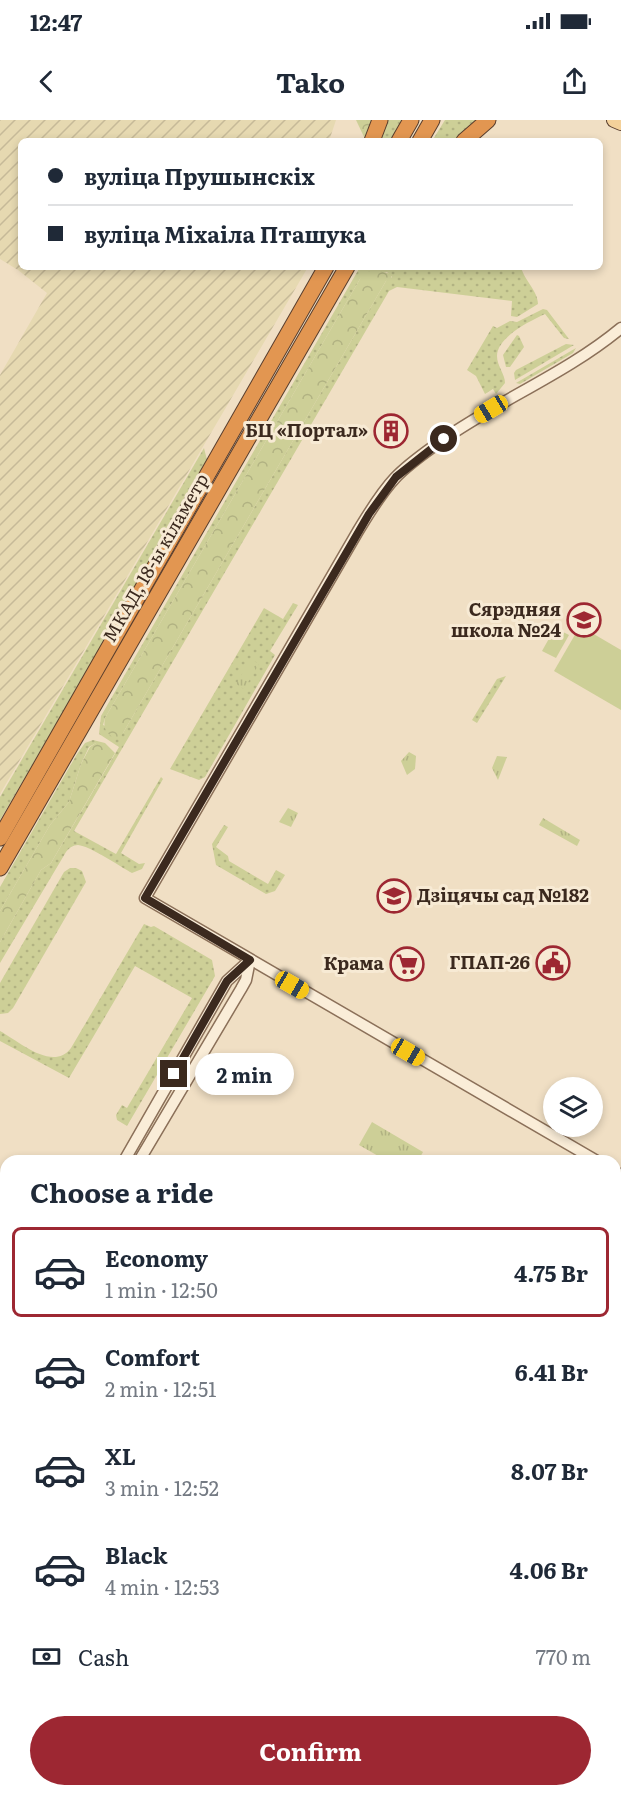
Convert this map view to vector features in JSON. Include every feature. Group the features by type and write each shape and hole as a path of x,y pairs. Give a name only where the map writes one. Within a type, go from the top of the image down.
{"highway":[{"path":"373,138 380,120"},
{"path":"401,138 411,120"},
{"path":"422,138 432,120"},
{"path":"467,138 488,120"},
{"name":"МКАД, 18-ы кіламетр","path":"0,838 324,270"},
{"name":"МКАД, 18-ы кіламетр","path":"0,868 344,270"}],"main road":[{"path":"614,120 621,123"}],"street":[{"path":"587,1155 145,898 358,531 396,477 428,450 469,422 586,354 621,328"},
{"path":"127,1155 227,981 250,960"},
{"path":"143,1155 246,980 250,960"}],"shaded area":[{"path":"0,120 336,120 330,138 18,138 18,270 0,259"},
{"path":"18,270 306,270 0,794 0,375 47,293"}],"green space":[{"path":"356,120 372,120 365,138"},
{"path":"385,120 403,120 393,138 378,138"},
{"path":"445,120 482,120 461,138 434,138"},
{"path":"358,270 522,270 536,295 538,304 517,317 511,316 512,301 397,287 389,291 74,831 116,854 161,777 163,779 121,853 139,864 145,863 142,869 132,873 83,846 71,847 0,963 0,942 41,870 51,863 119,747 99,734 101,716","holes":["387,272 392,277 386,281 123,733 103,725 360,279"]},
{"path":"379,271 391,274 391,280 386,281 123,733 120,737 114,738 106,730 105,718 360,279 367,272"},
{"path":"543,309 547,310 569,339 564,338 545,314 523,325 508,336 498,349 497,360 505,383 496,394 493,389 485,394 476,376 467,370 493,326 497,328 510,321 517,322"},
{"path":"517,335 524,347 510,367 506,367 503,355"},
{"path":"566,344 574,345 515,380 516,370"},
{"path":"576,348 573,353 520,384 516,383"},
{"path":"204,448 208,464 0,820 0,797"},
{"path":"293,603 298,605 270,651 275,655 205,777 199,780 170,769 264,608 283,619"},
{"path":"580,626 621,650 621,710 554,671"},
{"path":"555,628 569,635 556,658 542,651"},
{"path":"251,659 259,664 244,689 236,684"},
{"path":"506,676 477,723 472,720 497,679"},
{"path":"93,740 105,743 96,743 89,747 69,802 50,825 0,911 0,887 77,754 85,743"},
{"path":"96,743 105,743 115,753 51,863 41,870 0,942 0,911 50,825 69,802 81,764 90,747"},
{"path":"409,752 416,756 415,769 407,775 401,761"},
{"path":"497,756 507,757 498,780 492,768"},
{"path":"288,808 298,813 291,827 279,822"},
{"path":"543,818 580,840 577,846 539,825"},
{"path":"224,825 228,827 216,847 228,856 229,861 268,884 276,870 285,875 275,891 266,894 216,865 212,844"},
{"path":"70,868 82,871 86,882 13,1008 8,1013 0,1014 0,983 64,872"},
{"path":"144,924 154,926 212,960 215,976 127,1126 117,1120 116,1115 122,1105 127,1108 192,998 135,966 69,1078 0,1041 0,1031 36,1053 55,1057 64,1055 71,1048"},
{"path":"372,1122 423,1152 421,1155 376,1155 359,1145"}],"place":[{"name":"БЦ «Портал»","path":"391,431"},
{"name":"Сярэдняя школа №24","path":"584,620"},
{"name":"Дзіцячы сад №182","path":"394,896"},
{"name":"ГПАП-26","path":"553,963"},
{"name":"Крама","path":"407,964"}],"route":[{"path":"174,1074 227,981 250,960 145,898 369,514 396,477 444,439"}]}
